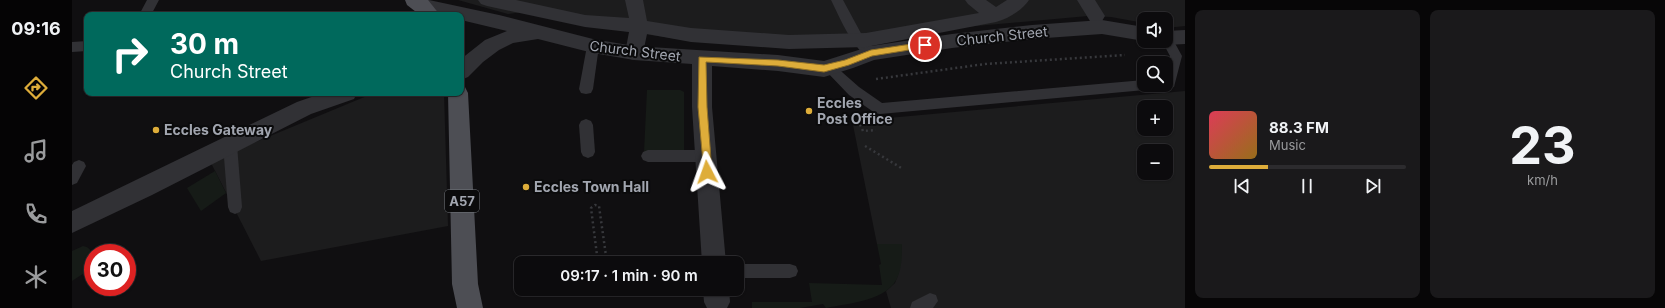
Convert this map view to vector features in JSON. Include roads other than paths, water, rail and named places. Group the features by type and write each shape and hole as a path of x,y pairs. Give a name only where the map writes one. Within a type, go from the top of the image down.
{"main road":[{"name":"A57","path":"458,96 465,284 470,308"}],"street":[{"path":"487,0 585,21 639,26 691,35 790,42 866,40 996,16 1020,0"},
{"path":"634,0 639,26 634,53"},
{"path":"974,0 996,16"},
{"path":"1086,0 1096,16"},
{"name":"Church Street","path":"422,7 448,12"},
{"name":"Church Street","path":"464,15 499,22 593,46 634,53 702,59 778,63 813,68 830,68 871,53 952,41 1032,32 1102,27 1137,33"},
{"path":"464,68 483,50 503,39 520,34 543,34"},
{"path":"702,59 702,107 713,256"},
{"path":"72,222 304,108 338,96"}],"lane":[{"path":"147,12 153,0"},
{"path":"837,0 858,40 871,53"},
{"path":"1173,38 1176,56 1173,66"},
{"path":"72,47 84,46"},
{"path":"586,89 593,46"},
{"path":"830,68 854,91 880,109 1137,86"},
{"path":"586,125 588,152"},
{"path":"230,145 235,207"},
{"path":"648,156 706,156"},
{"path":"72,179 79,166"},
{"path":"744,272 790,271"}],"place":[{"name":"Eccles Post Office","path":"809,111"},
{"name":"Eccles Gateway","path":"156,130"},
{"name":"Eccles Town Hall","path":"526,187"}]}
